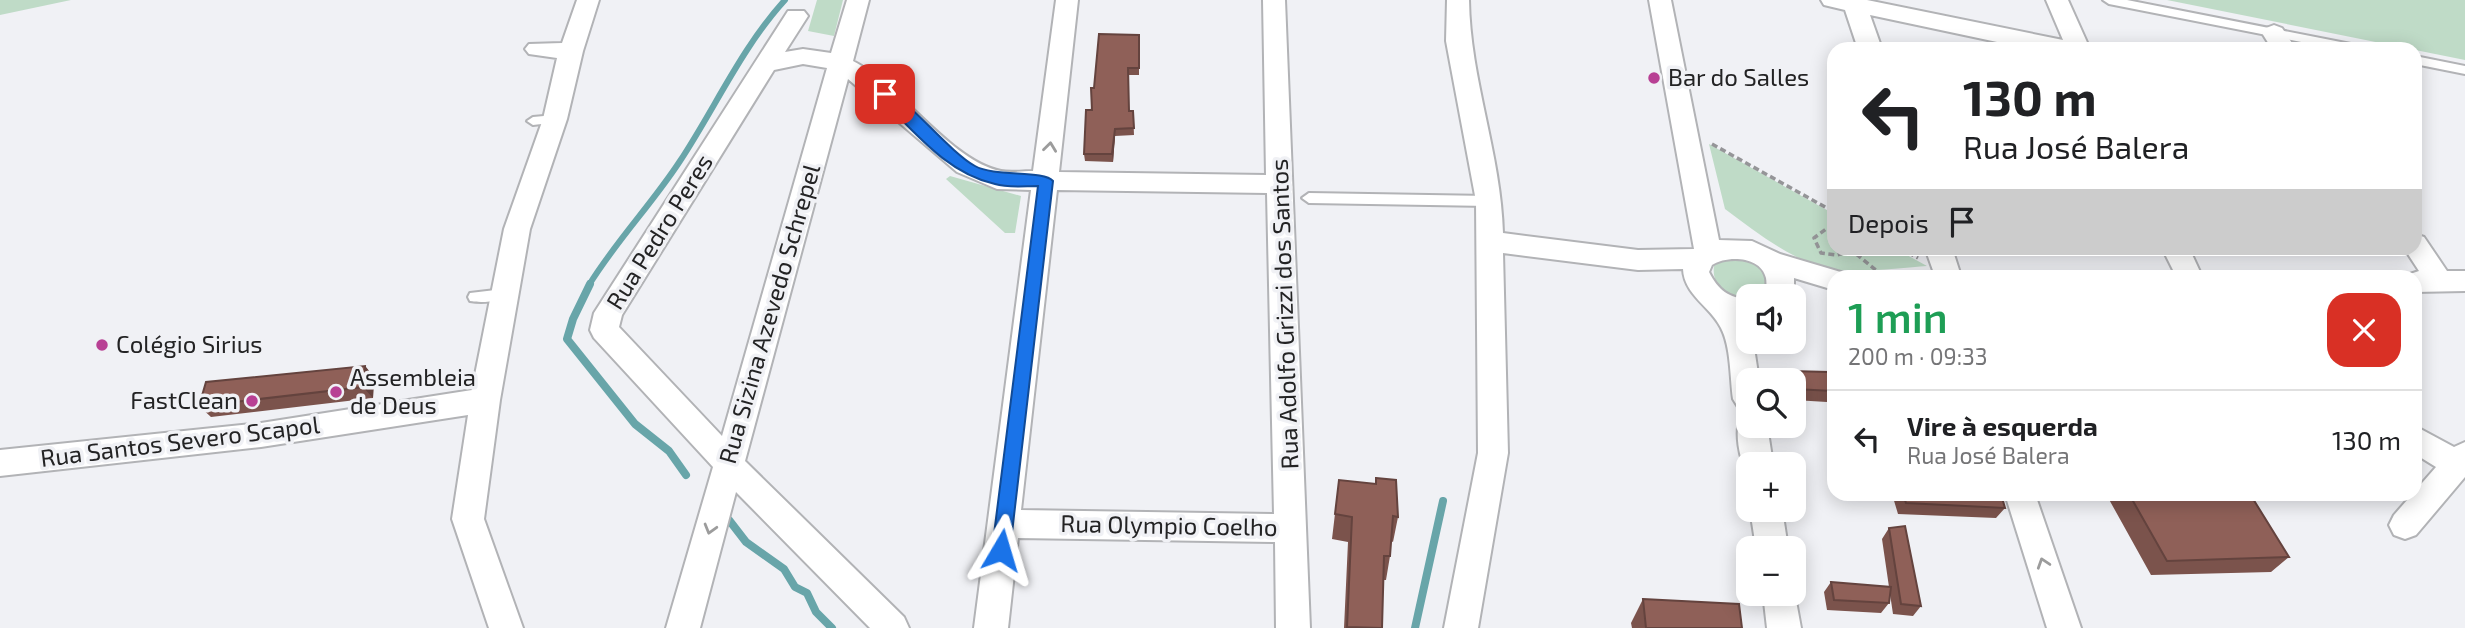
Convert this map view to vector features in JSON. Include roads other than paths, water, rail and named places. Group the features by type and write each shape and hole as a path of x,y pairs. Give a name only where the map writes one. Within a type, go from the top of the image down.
{"street":[{"path":"506,628 468,519 485,400 517,229 544,120 589,0"},
{"name":"Rua Sizina Azevedo Schrepel","path":"683,628 858,0"},
{"path":"991,628 1067,0"},
{"name":"Rua Adolfo Grizzi dos Santos","path":"1274,0 1282,184 1293,628"},
{"path":"1458,0 1458,41 1489,201 1493,453 1461,628"},
{"path":"1660,0 1699,198 1702,264 1707,295 1735,307 1743,368"},
{"path":"2057,0 2075,42"},
{"path":"1844,2 1866,42"},
{"path":"1844,2 2034,42"},
{"name":"Rua Pedro Peres","path":"796,16 604,321 604,330 729,464 892,628"},
{"path":"537,49 571,51"},
{"path":"765,64 784,57 800,56 820,56 840,61 868,79 960,165 997,180 1282,184"},
{"path":"1699,198 1779,272 1783,284"},
{"path":"1490,241 1638,260 1702,264 1739,247 1827,279"},
{"path":"2422,255 2440,282"},
{"path":"1806,290 1827,284"},
{"name":"Rua Santos Severo Scapol","path":"0,463 261,435 485,400"},
{"path":"2405,525 2461,459 2422,442"},
{"path":"2022,501 2064,628"},
{"name":"Rua Olympio Coelho","path":"1005,524 1291,528"},
{"path":"1781,606 1784,628"}],"lane":[{"path":"2109,0 2279,41"},
{"path":"2422,61 2465,70"},
{"path":"1309,198 1489,201"},
{"path":"475,297 504,294"}],"waterway":[{"path":"589,285 669,177 755,38 785,0"},
{"path":"590,284 573,319 567,339 635,424 669,451 686,475"},
{"path":"1415,628 1443,501"},
{"path":"729,520 746,542 784,569 795,587 807,593 816,612 832,628"}],"place":[{"name":"Bar do Salles","path":"1654,78"},
{"name":"Colégio Sirius","path":"102,345"},
{"name":"Assembleia de Deus","path":"336,392"},
{"name":"FastClean","path":"252,401"}]}
